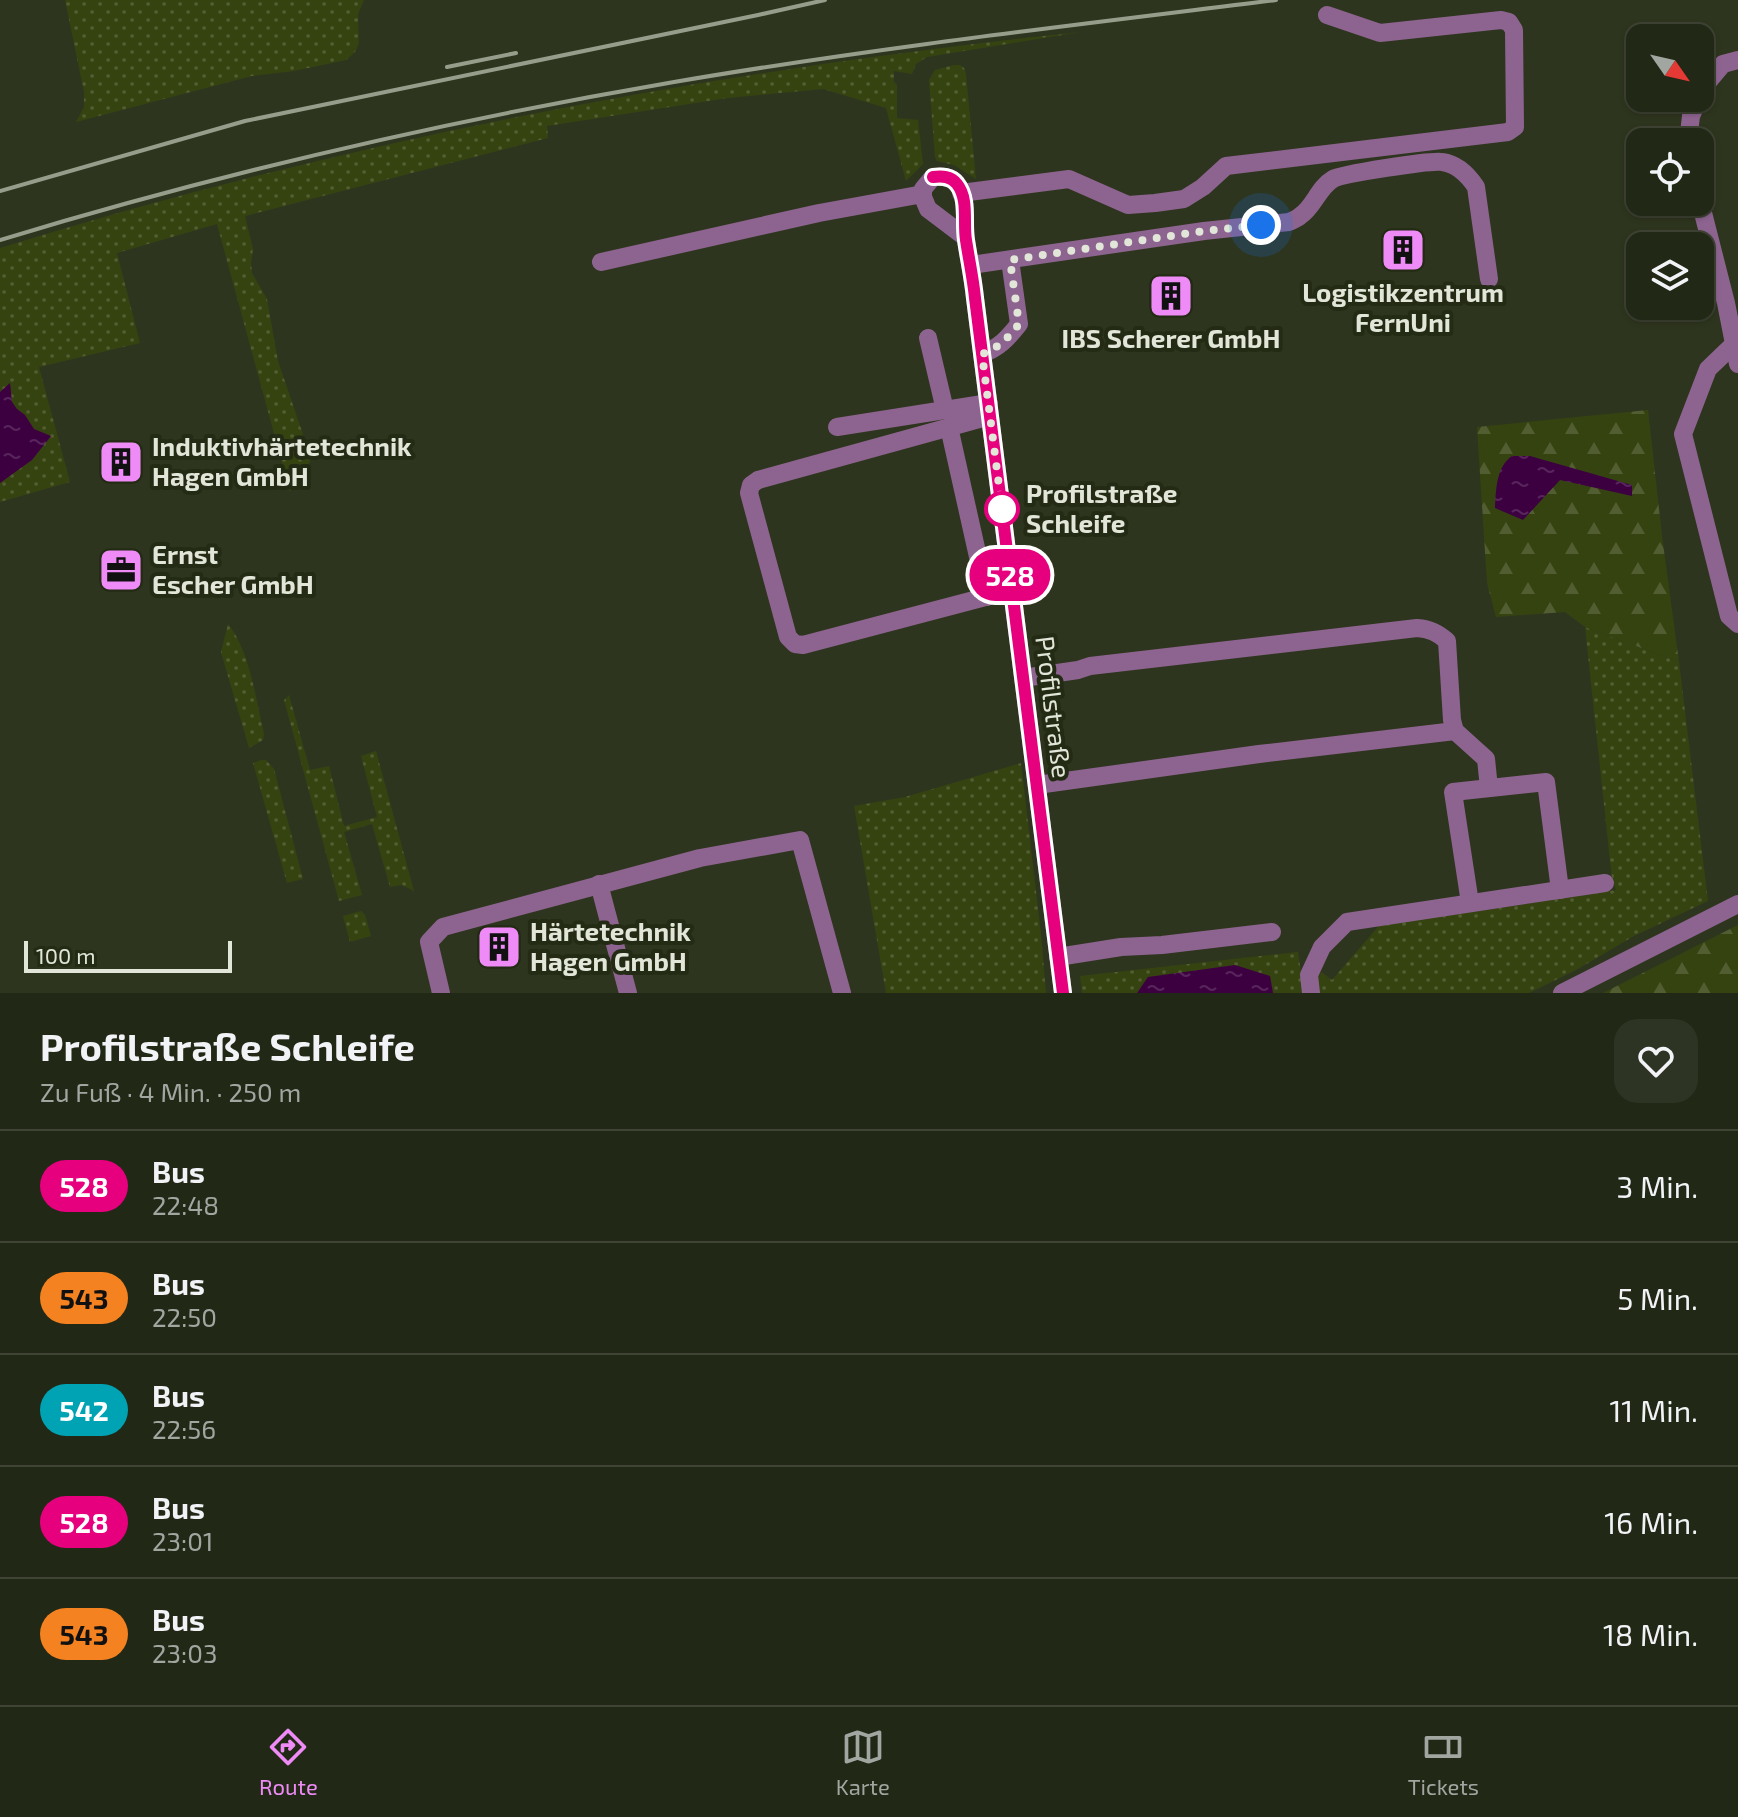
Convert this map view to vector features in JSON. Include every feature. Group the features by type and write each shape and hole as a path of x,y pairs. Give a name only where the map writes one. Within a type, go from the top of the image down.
{"street":[{"path":"965,237 924,203 927,182 933,177 954,180 961,193 1069,179 1128,205 1155,203 1184,199 1226,166 1508,132 1515,127 1514,30 1509,22 1501,20 1380,33 1327,15"},
{"path":"1714,75 1723,64 1738,60"},
{"path":"971,265 1204,231 1289,222 1301,216 1320,190 1334,178 1442,162 1468,175 1476,187 1489,279"},
{"name":"Profilstraße","path":"961,193 1063,993"},
{"path":"601,262 819,213 923,194"},
{"path":"1704,216 1738,364"},
{"path":"982,354 996,349 1019,324 1010,260"},
{"path":"928,338 987,597"},
{"path":"1734,344 1708,369 1683,434 1729,616 1738,624"},
{"path":"837,427 947,418 989,410"},
{"path":"947,418 758,480 751,485 749,493 788,637 795,644 803,645 1012,590"},
{"path":"1023,678 1090,666 1426,629 1447,641 1455,731 1486,759 1489,788"},
{"path":"1037,785 1455,731"},
{"path":"1470,903 1453,792 1546,782 1560,890"},
{"path":"441,993 429,942 443,927 700,858 800,840 842,993"},
{"path":"1311,993 1309,975 1322,947 1347,922 1605,883"},
{"path":"599,884 628,993"},
{"path":"1562,993 1738,904"},
{"path":"1058,957 1121,947 1272,932"}],"green space":[{"path":"65,0 364,0 358,14 359,43 346,60 252,76 76,122 84,107 84,92"},
{"path":"1081,32 927,57 916,64 912,74 894,71 897,118 918,120 923,164 906,181 886,108 823,89 728,98 547,126 548,138 245,216 253,249 252,273 267,299 278,361 311,458 290,492 217,224 117,253 140,343 39,367 70,482 0,502 0,248 266,174 535,113 807,66"},
{"path":"954,65 964,68 966,74 976,179 954,165 937,161 935,157 929,80 935,70"},
{"path":"1648,410 1679,662 1585,627 1565,612 1496,617 1487,583 1477,427"},
{"path":"228,624 247,662 264,734 263,740 249,748 221,652"},
{"path":"1585,627 1679,662 1708,901 1634,936 1529,993 1317,993 1317,980 1321,972 1332,980 1384,920 1480,911 1616,890 1612,879"},
{"path":"289,695 310,770 329,766 344,826 377,817 361,756 376,751 414,891 402,885 390,887 372,824 344,832 362,895 339,901 284,700"},
{"path":"266,760 274,769 303,879 287,883 253,763"},
{"path":"1021,763 1046,993 886,993 854,806 905,797"},
{"path":"361,911 371,936 350,942 343,916"},
{"path":"1738,925 1738,993 1603,993"},
{"path":"1298,952 1304,993 1082,993 1080,976"}],"water":[{"path":"10,383 12,402 17,409 34,429 51,436 32,460 0,483 0,392"},
{"path":"1512,456 1530,456 1632,485 1632,496 1560,480 1523,520 1495,508 1500,473"},
{"path":"1235,965 1270,976 1273,993 1137,993 1148,977"}],"railway":[{"path":"0,191 245,121 825,0"},
{"path":"0,240 334,150 589,97 899,48 1276,0"},
{"path":"447,67 516,53"}],"bus line":[{"name":"528","path":"933,177 947,177 959,186 965,217 965,237 1063,993"}],"place":[{"name":"Logistikzentrum FernUni","path":"1403,250"},
{"name":"IBS Scherer GmbH","path":"1171,296"},
{"name":"Induktivhärtetechnik Hagen GmbH","path":"121,462"},
{"name":"Profilstraße Schleife","path":"1002,509"},
{"name":"Ernst Escher GmbH","path":"121,570"},
{"name":"Härtetechnik Hagen GmbH","path":"499,947"}],"route":[{"path":"1002,509 982,354 996,349 1019,324 1010,260 1261,225"}]}
